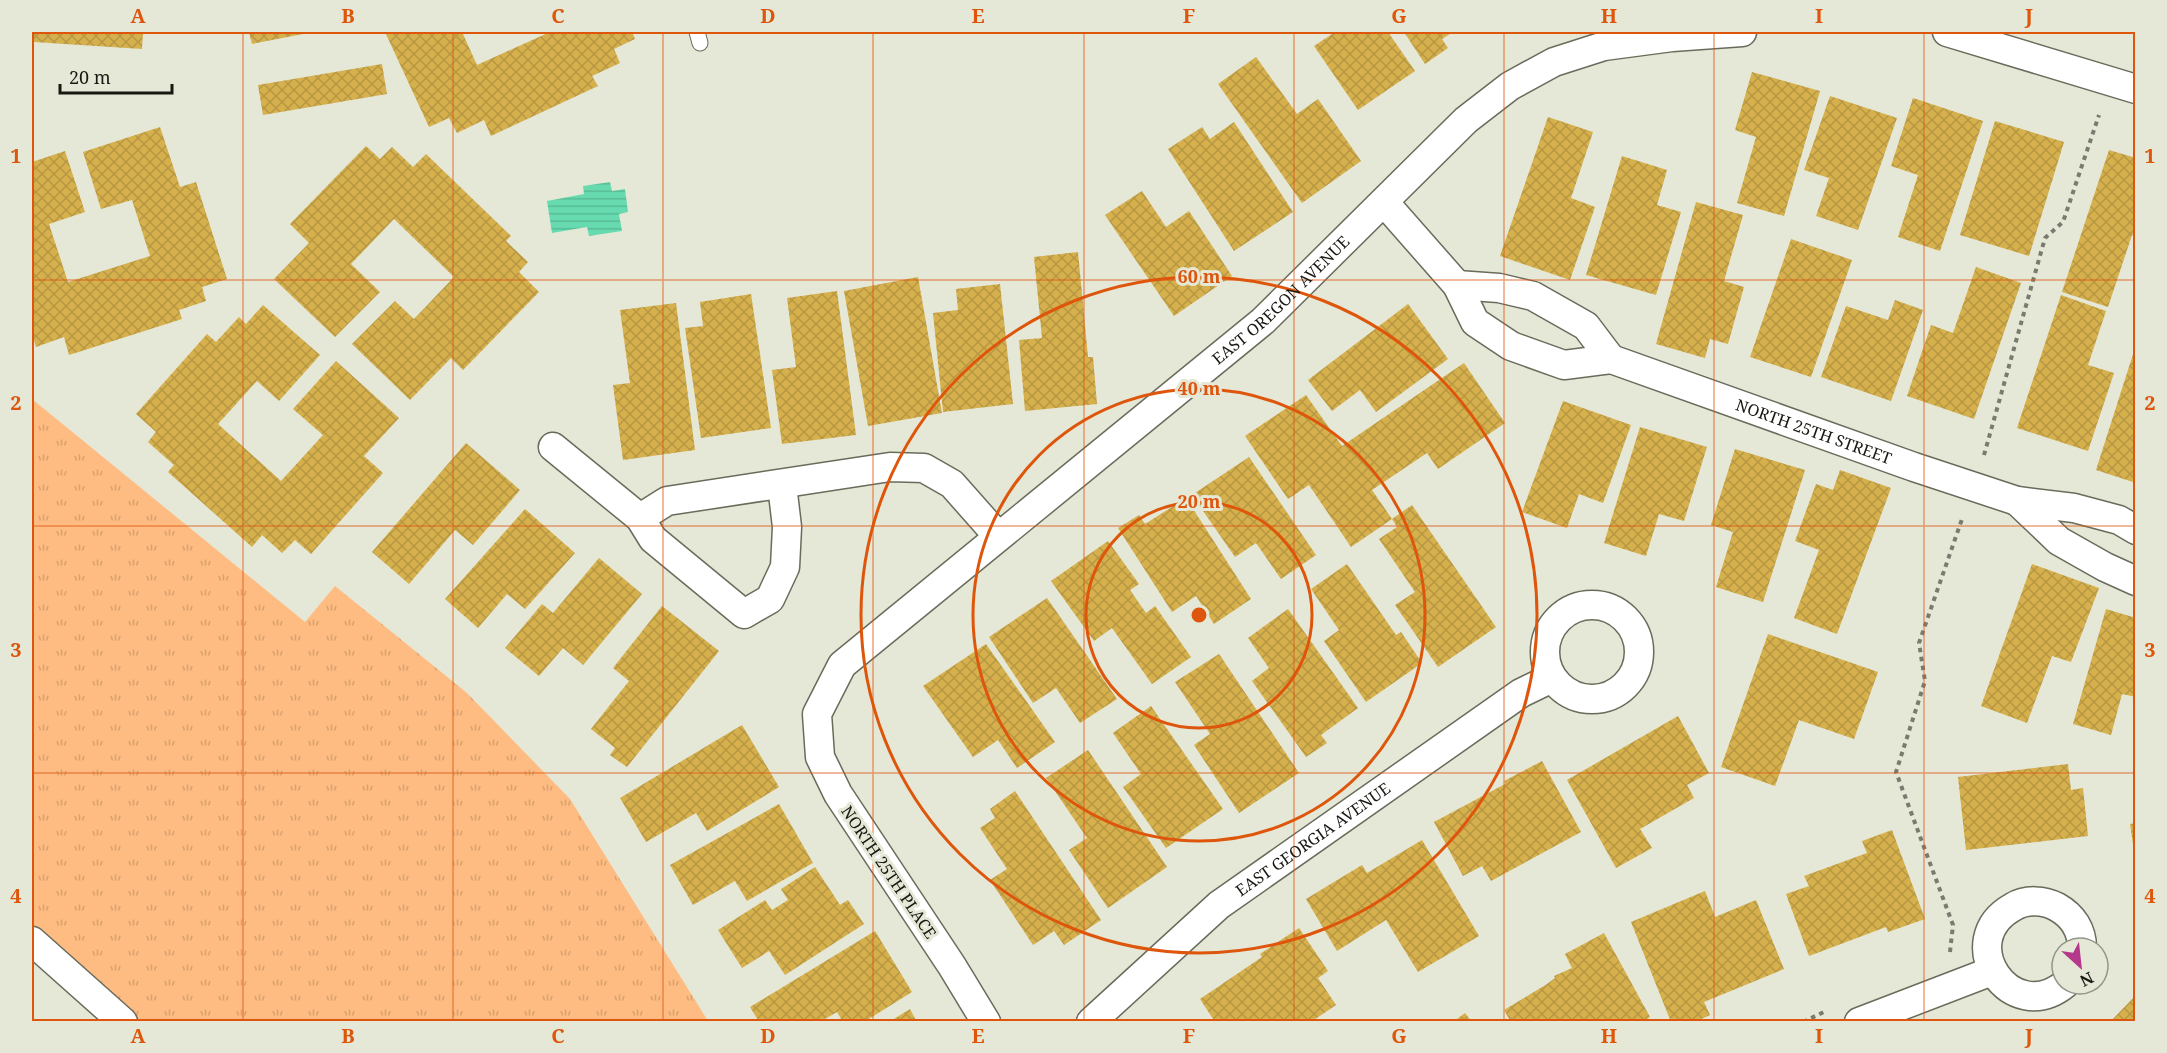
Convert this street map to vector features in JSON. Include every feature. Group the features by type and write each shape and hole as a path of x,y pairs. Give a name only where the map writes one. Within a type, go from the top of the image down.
{"street":[{"name":"EAST OREGON AVENUE","path":"817,714 842,665 1263,321 1466,120 1510,86 1554,62 1604,46 1672,37 1742,32"},
{"path":"1947,32 2136,89"},
{"name":"NORTH 25TH STREET","path":"1384,202 1457,285 1475,322 1511,346 1564,365 1611,359 1914,467 2018,501 2074,508 2119,519 2136,530"},
{"path":"1457,285 1499,288 1533,296 1586,326 1611,359"},
{"path":"554,447 640,518 653,539 744,614 770,599 785,567 787,527 782,485"},
{"path":"640,518 667,501 890,467 924,468 952,484 998,536"},
{"name":"NORTH 25TH STREET","path":"2018,501 2058,541 2136,581"},
{"name":"EAST GEORGIA AVENUE","path":"1091,1022 1219,905 1521,693 1552,678"},
{"name":"NORTH 25TH PLACE","path":"817,714 820,757 838,794 952,966 986,1022"},
{"path":"2050,992 2028,996 2013,991 2001,983 1992,970 1987,955 1988,939 1994,923 2005,911 2019,903 2035,901 2051,903 2065,912 2076,924 2081,936"},
{"path":"32,942 123,1022"},
{"path":"1859,1022 1992,970"}],"path":[{"path":"1983,458 2045,238 2064,222 2099,116"},
{"path":"1950,957 1953,925 1896,772 1924,681 1918,643 1962,519"},
{"path":"1803,1022 1831,1008"}],"green space":[{"path":"32,399 305,622 335,586 467,693 570,799 708,1021 99,1021 37,965 32,960"}],"shaded area":[{"path":"610,182 612,191 625,189 628,212 619,214 622,231 589,236 587,227 552,233 547,201 584,194 583,186"}],"building":[{"path":"34,32 143,32 142,49 34,42"},
{"path":"249,32 307,32 308,33 252,44"},
{"path":"385,32 462,32 477,65 550,32 632,32 635,39 614,49 620,63 592,76 598,86 491,136 484,120 457,133 449,118 429,127"},
{"path":"1335,32 1388,32 1415,71 1358,110 1314,46"},
{"path":"1404,32 1453,32 1442,39 1448,48 1425,64"},
{"path":"1256,57 1297,114 1318,99 1361,161 1302,203 1218,84"},
{"path":"382,64 387,94 263,115 258,85"},
{"path":"1752,72 1820,91 1784,216 1737,203 1756,137 1735,130"},
{"path":"1830,96 1897,118 1858,230 1816,216 1829,178 1804,170"},
{"path":"1913,98 1983,121 1940,251 1898,237 1918,175 1891,166"},
{"path":"1548,117 1593,132 1571,198 1595,207 1570,280 1500,256"},
{"path":"1995,121 2064,142 2029,256 1960,235"},
{"path":"1234,122 1293,212 1234,251 1168,149 1202,127 1210,139"},
{"path":"160,127 180,187 196,182 227,279 202,287 206,301 179,310 182,319 69,355 64,337 36,347 32,333 32,162 65,151 85,212 49,224 68,282 150,256 132,200 101,209 83,152"},
{"path":"366,146 380,159 392,147 413,167 426,154 511,236 506,241 528,262 519,272 539,292 463,370 451,358 410,400 352,344 395,301 414,319 454,277 394,219 351,264 380,292 335,337 274,279 309,243 290,224"},
{"path":"2109,150 2136,158 2136,236 2132,235 2108,307 2062,292"},
{"path":"1622,156 1667,170 1657,205 1681,212 1656,295 1586,275"},
{"path":"1142,191 1166,227 1189,211 1232,276 1174,316 1105,215"},
{"path":"1696,202 1743,215 1724,281 1744,287 1728,344 1710,339 1705,358 1656,344"},
{"path":"1791,239 1852,260 1811,377 1750,357"},
{"path":"1078,252 1088,357 1093,357 1097,404 1025,411 1019,340 1042,338 1034,257"},
{"path":"1976,267 2021,283 1974,419 1907,396 1931,325 1953,333"},
{"path":"918,277 942,413 868,426 844,291"},
{"path":"1000,284 1013,404 943,412 933,313 958,310 956,289"},
{"path":"837,291 856,435 782,444 772,370 796,367 787,298"},
{"path":"751,294 771,428 701,438 685,328 703,326 700,302"},
{"path":"2061,295 2106,311 2088,365 2114,373 2088,451 2017,428"},
{"path":"1895,300 1923,310 1891,401 1821,377 1846,306 1888,320"},
{"path":"676,303 695,450 623,460 613,385 630,383 620,310"},
{"path":"1408,304 1448,359 1376,412 1360,390 1332,411 1308,380"},
{"path":"263,305 320,355 279,401 257,381 218,424 281,481 323,435 293,409 336,361 399,418 364,456 383,473 311,554 295,540 282,553 262,535 252,547 168,472 174,465 148,442 156,432 136,414 207,334 216,342 239,317 246,324"},
{"path":"2136,348 2136,483 2096,470"},
{"path":"1464,363 1505,423 1438,469 1427,453 1372,490 1392,519 1351,547 1309,485 1288,499 1245,436 1306,395 1342,446"},
{"path":"1563,401 1631,425 1603,503 1579,494 1567,528 1522,512"},
{"path":"1640,427 1707,447 1684,521 1659,514 1646,556 1604,543"},
{"path":"466,443 520,490 473,545 455,530 409,584 372,552"},
{"path":"1735,449 1805,470 1763,602 1716,587 1733,532 1711,525"},
{"path":"1249,457 1316,555 1281,579 1256,543 1235,557 1192,495"},
{"path":"1840,470 1891,488 1837,634 1794,618 1819,550 1795,541 1816,484 1833,490"},
{"path":"1186,498 1251,599 1214,624 1196,596 1172,612 1118,528 1139,515 1145,524"},
{"path":"1412,505 1496,627 1438,667 1395,605 1415,592 1379,539 1397,527 1392,519"},
{"path":"525,509 575,553 525,609 507,594 478,628 445,599"},
{"path":"1108,541 1139,584 1130,590 1146,613 1155,606 1191,657 1152,684 1112,628 1094,641 1051,581"},
{"path":"599,558 642,594 583,665 563,648 539,676 505,648 542,604 553,613"},
{"path":"1347,564 1396,635 1401,632 1422,663 1366,702 1324,641 1339,630 1311,589"},
{"path":"2032,564 2099,588 2071,662 2052,656 2027,723 1981,706"},
{"path":"1047,598 1117,699 1080,723 1056,688 1033,703 989,637"},
{"path":"662,606 719,651 627,767 610,755 615,748 591,729 629,681 613,668"},
{"path":"1288,609 1358,708 1321,735 1327,743 1306,757 1252,681 1269,668 1248,638"},
{"path":"2106,609 2136,618 2136,697 2122,694 2111,735 2073,724"},
{"path":"1768,634 1878,672 1854,739 1799,720 1775,786 1721,767"},
{"path":"986,644 1055,742 1017,768 998,740 973,757 923,686"},
{"path":"1219,654 1299,773 1239,813 1194,745 1210,734 1175,682"},
{"path":"1151,706 1223,809 1166,848 1123,787 1141,774 1113,733"},
{"path":"1678,716 1709,773 1687,785 1694,798 1640,829 1652,848 1616,868 1567,780"},
{"path":"742,725 779,787 707,831 696,813 646,842 620,798"},
{"path":"1088,750 1167,867 1108,908 1069,850 1087,838 1046,778"},
{"path":"1542,761 1581,832 1491,881 1482,866 1463,876 1434,822 1505,784 1504,781"},
{"path":"2068,764 2071,790 2083,788 2088,836 1966,850 1958,777"},
{"path":"1015,791 1101,920 1064,945 1054,931 1033,945 990,880 1007,869 980,828 995,818 990,809"},
{"path":"779,804 813,863 747,901 735,881 693,905 670,865"},
{"path":"2136,823 2136,851 2134,851 2130,824"},
{"path":"1892,830 1925,919 1888,932 1886,927 1809,956 1786,894 1809,886 1804,876 1867,853 1862,841"},
{"path":"1422,840 1479,936 1418,972 1386,920 1337,951 1306,899 1362,865 1367,873"},
{"path":"815,867 840,905 848,900 864,924 785,975 769,951 742,968 718,930 765,900 772,910 788,900 781,889"},
{"path":"1705,891 1715,917 1756,900 1784,969 1704,1002 1710,1015 1695,1022 1671,1022 1631,922"},
{"path":"1299,928 1328,971 1318,978 1336,1005 1311,1022 1215,1022 1200,999 1262,957 1260,954"},
{"path":"875,931 912,992 864,1022 843,1022 837,1012 820,1022 759,1022 750,1007"},
{"path":"1604,933 1650,1017 1642,1022 1511,1022 1504,1010 1547,984 1555,978 1554,976 1572,968 1565,954"},
{"path":"2136,995 2136,1022 2110,1022"},
{"path":"910,1009 917,1022 889,1022"},
{"path":"1465,1013 1472,1022 1453,1022"}]}
